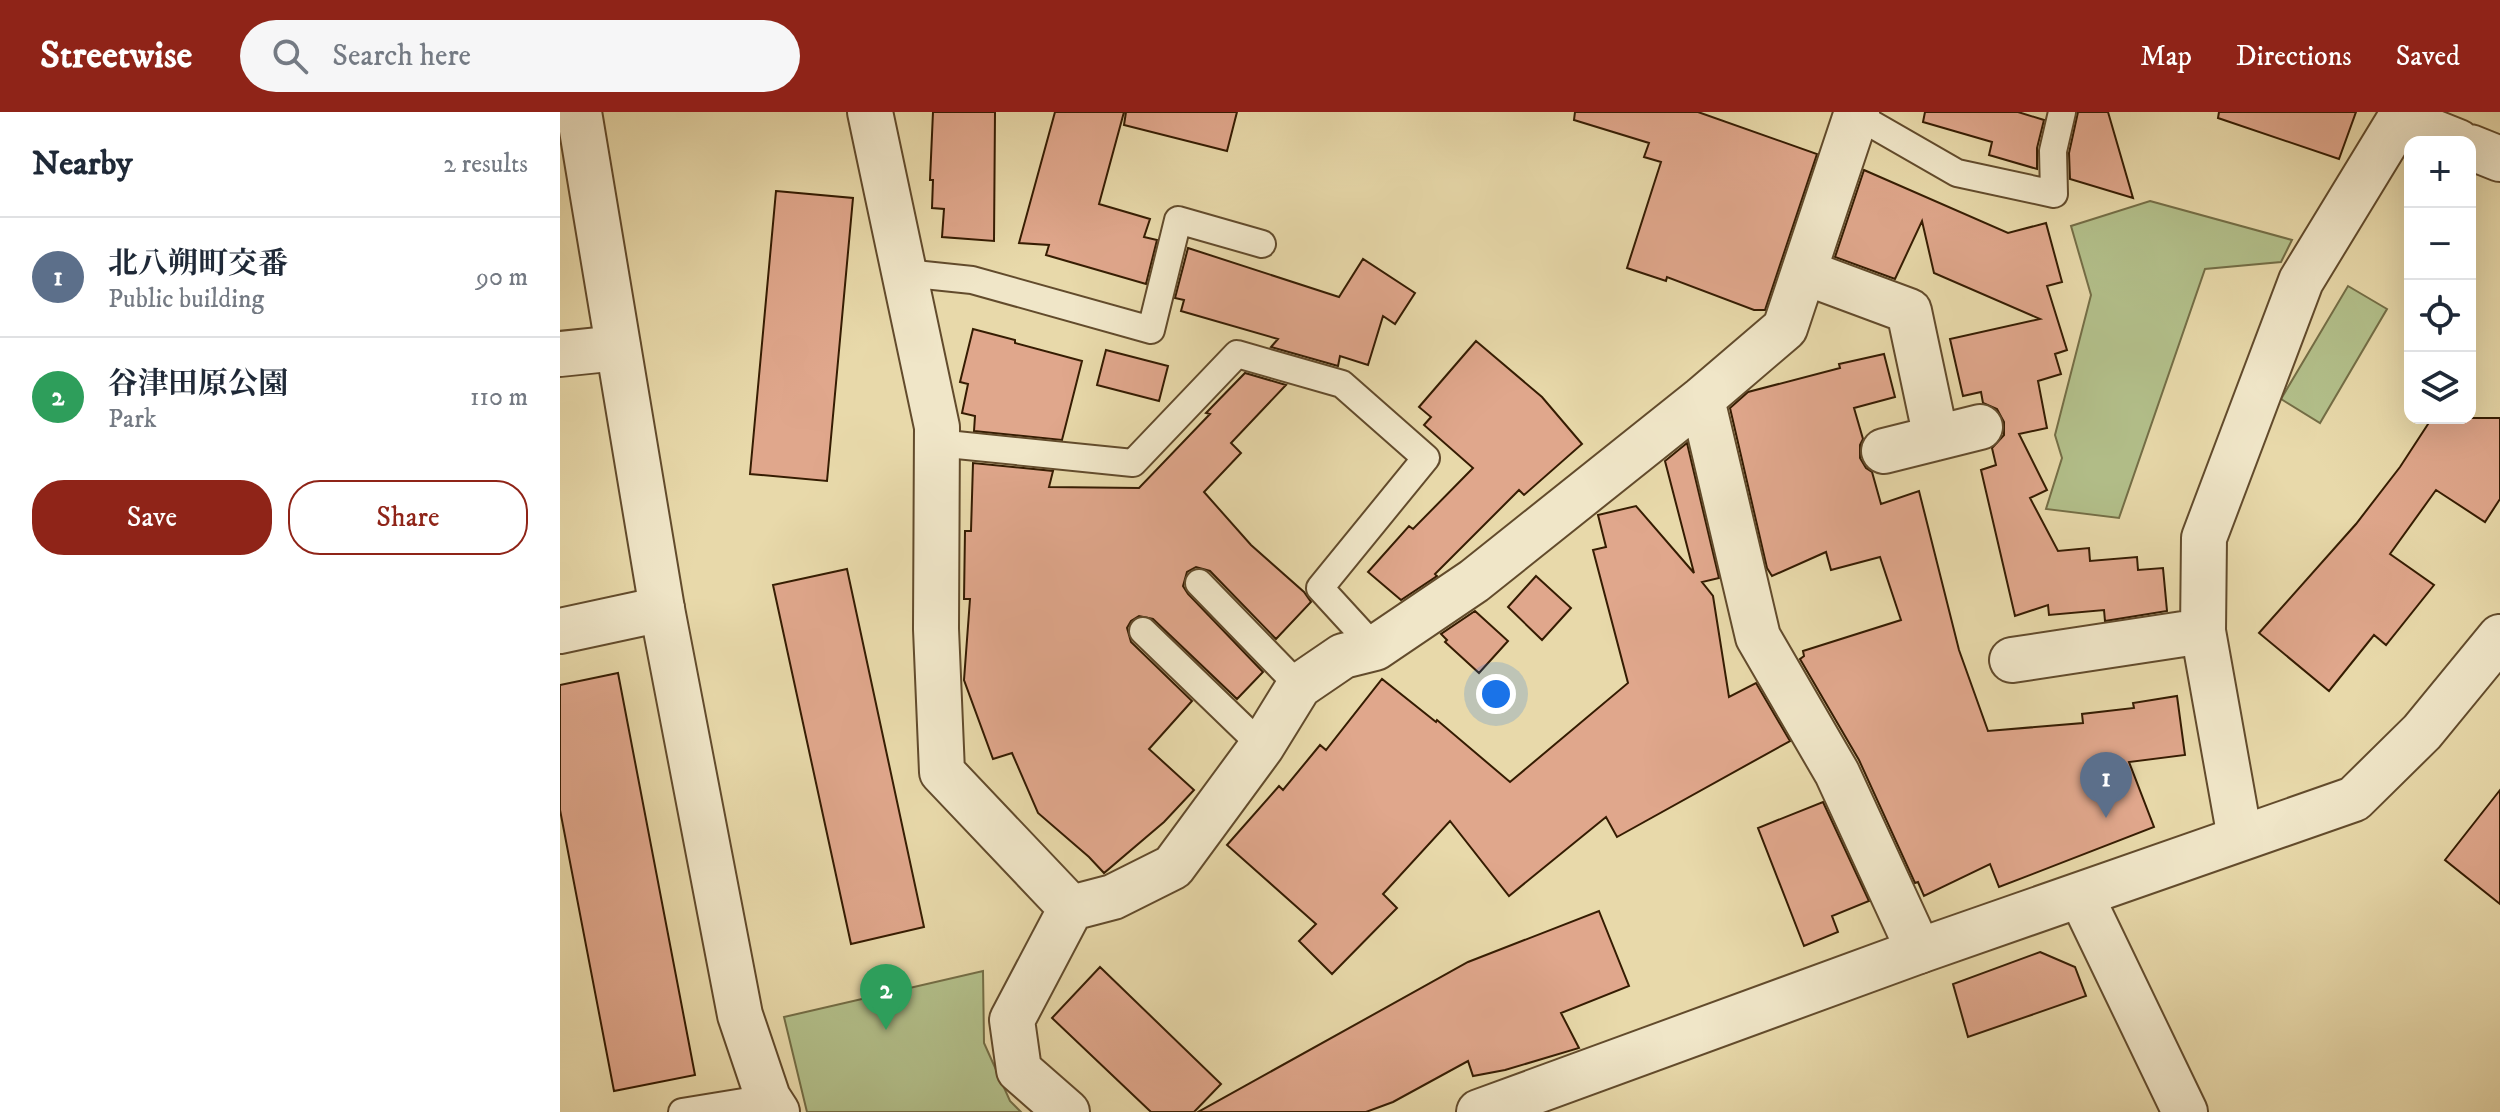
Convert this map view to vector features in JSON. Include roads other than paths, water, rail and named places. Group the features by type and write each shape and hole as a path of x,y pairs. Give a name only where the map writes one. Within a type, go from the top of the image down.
{"street":[{"path":"579,112 662,609 740,1015 773,1105"},
{"path":"870,112 937,427 936,629 942,772 1071,908"},
{"path":"1067,1112 1019,1070 1012,1020 1071,908 1113,897 1173,867 1262,746 1299,686 1343,656 1375,648 1474,581 1702,399 1785,328 1856,113"},
{"path":"2240,838 2203,631 2204,538 2301,281 2403,116 2445,136"},
{"path":"2476,149 2500,159"},
{"path":"1804,272 1909,311 1936,438"},
{"path":"560,354 618,348"},
{"path":"1702,399 1758,637 1837,773 1919,951"},
{"path":"1884,451 1980,427"},
{"path":"560,631 662,609"},
{"path":"2012,660 2203,631"},
{"path":"1479,1112 1546,1101 1919,951 2354,799 2422,732 2500,637"},
{"path":"2081,896 2185,1112"}],"lane":[{"path":"1856,113 1957,173 2054,194 2053,151 2062,112"},
{"path":"905,273 972,280 1151,330 1178,220 1262,244"},
{"path":"937,443 1133,463 1237,354 1342,384 1426,458 1320,588 1375,648"},
{"path":"1199,583 1299,686"},
{"path":"1143,631 1262,746"},
{"path":"682,1112 773,1105"}],"place":[{"name":"北八朔町交番","path":"2106,818"},
{"name":"谷津田原公園","path":"886,1030"}]}
